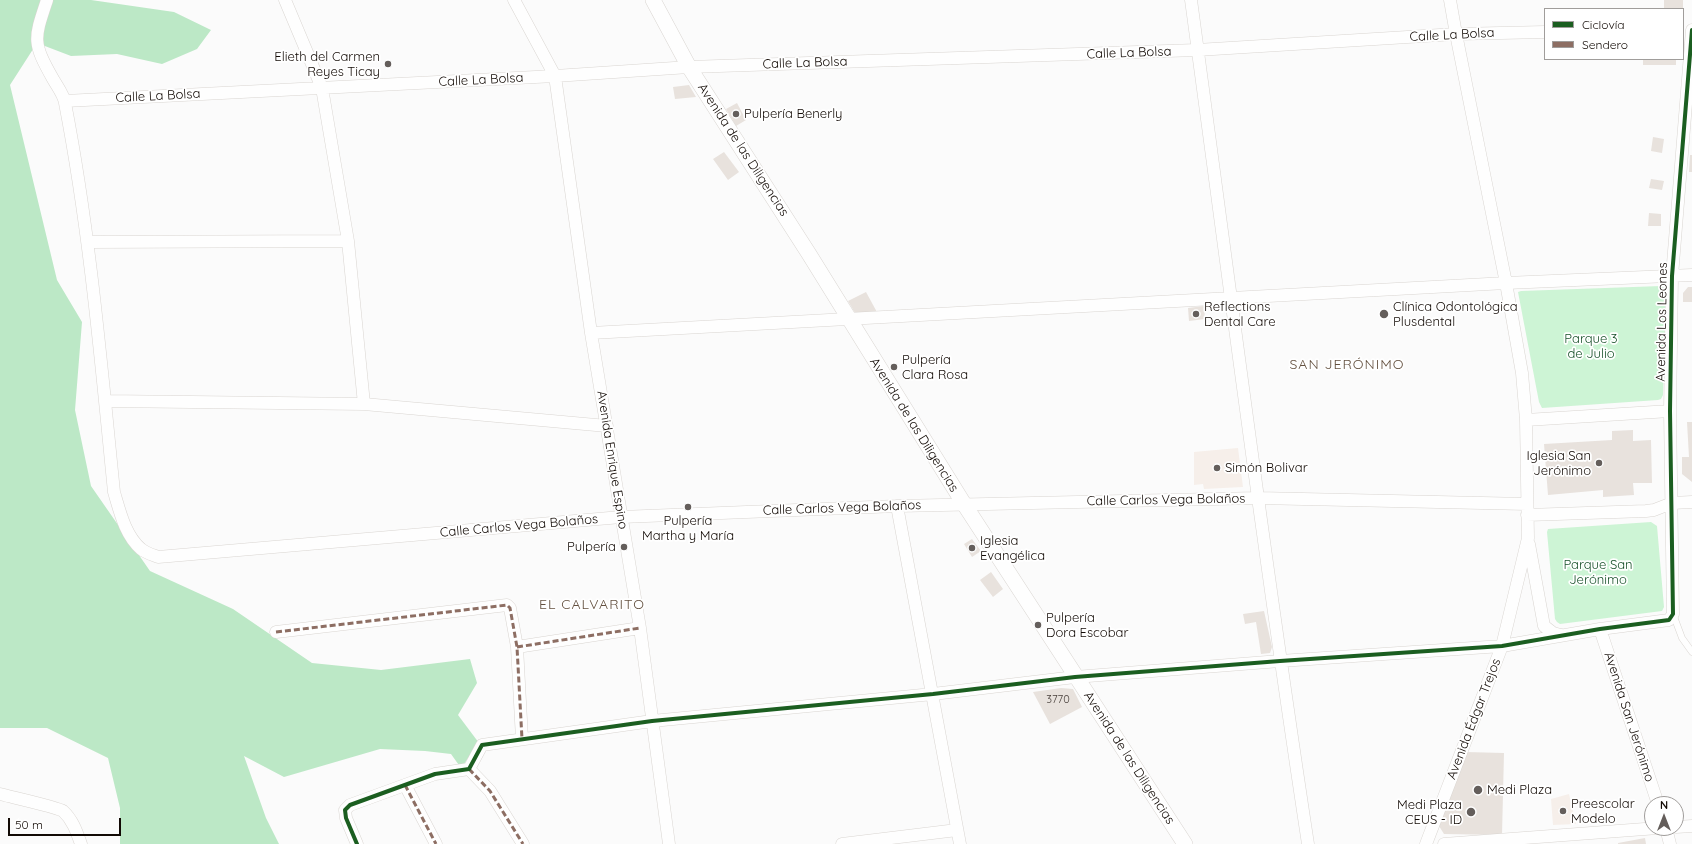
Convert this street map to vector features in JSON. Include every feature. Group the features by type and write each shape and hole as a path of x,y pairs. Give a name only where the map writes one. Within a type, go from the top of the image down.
{"street":[{"path":"47,0 37,30 36,43 43,61 65,101 88,242 105,400 364,404 607,426"},
{"path":"285,0 322,88 348,241 364,404"},
{"path":"514,0 555,76"},
{"name":"Avenida de las Diligencias","path":"654,0 689,67 809,254 848,320 1075,677 1185,844"},
{"path":"1191,0 1229,298 1280,661 1308,844"},
{"name":"Avenida Édgar Trejos","path":"1426,844 1502,646 1528,538 1526,420 1522,373 1506,283 1450,0"},
{"name":"Avenida Los Leones","path":"1673,614 1670,411 1672,276 1692,29"},
{"name":"Calle La Bolsa","path":"65,101 555,76 689,67 1198,50 1456,34 1544,32"},
{"name":"Avenida Enrique Espino","path":"555,76 591,333 640,628 669,844"},
{"path":"88,242 348,241"},
{"path":"591,333 1506,283 1692,275"},
{"name":"Calle Carlos Vega Bolaños","path":"105,400 114,492 121,516 130,535 142,550 158,557 621,517 897,506 1258,498 1528,510 1646,512 1672,503 1692,502"},
{"path":"1526,420 1670,411"},
{"path":"897,506 960,844"},
{"path":"1528,538 1542,619 1547,629 1553,633 1562,635"},
{"path":"276,632 504,604 507,605 510,608 516,647 522,738"},
{"path":"469,770 482,745 652,720 933,694 1075,677 1502,646 1600,629 1667,621 1673,614"},
{"path":"1523,642 1535,635 1539,630 1542,619"},
{"path":"516,647 640,628"},
{"name":"Avenida San Jerónimo","path":"1600,629 1655,796"},
{"path":"357,844 346,818 345,810 350,805 435,774 469,770"},
{"path":"469,770 490,791 523,844"},
{"path":"405,785 436,844"},
{"path":"0,794 62,810 75,827 81,844"},
{"path":"1444,844 1644,829"},
{"path":"842,844 957,830"}],"lane":[{"path":"1673,614 1682,638 1692,652"}],"shaded area":[{"name":"Simón Bolivar","path":"1238,448 1243,487 1204,489 1203,484 1194,485 1194,452"},
{"name":"Preescolar Modelo","path":"1569,794 1576,824 1553,825 1551,799"}],"green space":[{"path":"0,0 91,0 174,12 211,30 197,49 162,64 117,54 71,56 37,43 10,85 57,280 82,322 75,410 91,486 150,571 233,609 312,663 381,670 470,659 477,683 458,715 479,743 461,768 451,754 380,749 284,777 244,756 266,818 279,844 120,844 120,808 108,758 47,728 0,728"},
{"name":"Parque 3 de Julio","path":"1661,286 1667,290 1663,395 1661,399 1542,408 1539,402 1518,292"},
{"name":"Parque San Jerónimo","path":"1651,522 1657,526 1664,607 1662,611 1560,624 1557,622 1555,619 1547,532 1548,529"}],"building":[{"path":"1664,0 1683,0 1683,8 1664,8"},
{"path":"1643,60 1676,60 1676,65 1643,65"},
{"path":"689,85 696,97 675,99 673,87"},
{"name":"Pulpería Benerly","path":"737,103 746,120 736,126 726,109"},
{"path":"1653,137 1664,139 1662,153 1651,151"},
{"path":"724,152 739,172 728,180 713,159"},
{"path":"1690,155 1692,155 1692,172 1689,172"},
{"path":"1651,179 1664,181 1662,190 1649,188"},
{"path":"1649,213 1661,214 1661,226 1648,226"},
{"path":"1688,287 1692,287 1692,302 1683,302 1683,293"},
{"path":"866,292 878,314 855,313 848,301"},
{"name":"Reflections Dental Care","path":"1204,306 1205,319 1189,321 1188,308"},
{"path":"1687,422 1692,422 1692,482 1682,474 1682,457 1689,457"},
{"name":"Iglesia San Jerónimo","path":"1633,430 1633,441 1651,440 1652,483 1633,483 1634,495 1603,497 1603,490 1548,495 1544,444 1612,440 1612,431"},
{"name":"Iglesia Evangélica","path":"972,539 981,551 972,557 964,544"},
{"path":"991,572 1003,589 993,597 980,580"},
{"path":"1264,611 1272,647 1270,653 1261,654 1256,622 1245,624 1243,614"},
{"path":"1061,688 1073,689 1082,707 1050,724 1033,692"},
{"name":"Medi Plaza","path":"1466,752 1504,753 1502,835 1444,834 1439,826"},
{"path":"1645,838 1646,844 1618,844 1618,843"}],"marked path":[{"path":"276,632 507,605 510,608 517,647 522,739"},
{"path":"517,647 640,628"},
{"path":"469,769 490,791 523,844"},
{"path":"405,785 436,844"}],"cycle path":[{"path":"357,844 346,818 345,810 350,805 435,774 469,769 482,745 652,721 933,694 1075,677 1502,646 1600,629 1669,620 1673,614 1670,411 1672,276 1692,30"}],"place":[{"name":"Elieth del Carmen Reyes Ticay","path":"388,64"},
{"name":"Pulpería Benerly","path":"736,114"},
{"name":"Reflections Dental Care","path":"1196,314"},
{"name":"Clínica Odontológica Plusdental","path":"1384,314"},
{"name":"Pulpería Clara Rosa","path":"894,367"},
{"name":"Iglesia San Jerónimo","path":"1599,463"},
{"name":"Simón Bolivar","path":"1217,468"},
{"name":"Pulpería Martha y María","path":"688,507"},
{"name":"Pulpería","path":"624,547"},
{"name":"Iglesia Evangélica","path":"972,548"},
{"name":"Pulpería Dora Escobar","path":"1038,625"},
{"name":"Medi Plaza","path":"1478,790"},
{"name":"Preescolar Modelo","path":"1563,811"},
{"name":"Medi Plaza CEUS - ID","path":"1471,812"}],"district":[{"name":"SAN JERÓNIMO","path":"1347,365"},
{"name":"EL CALVARITO","path":"592,605"}]}
